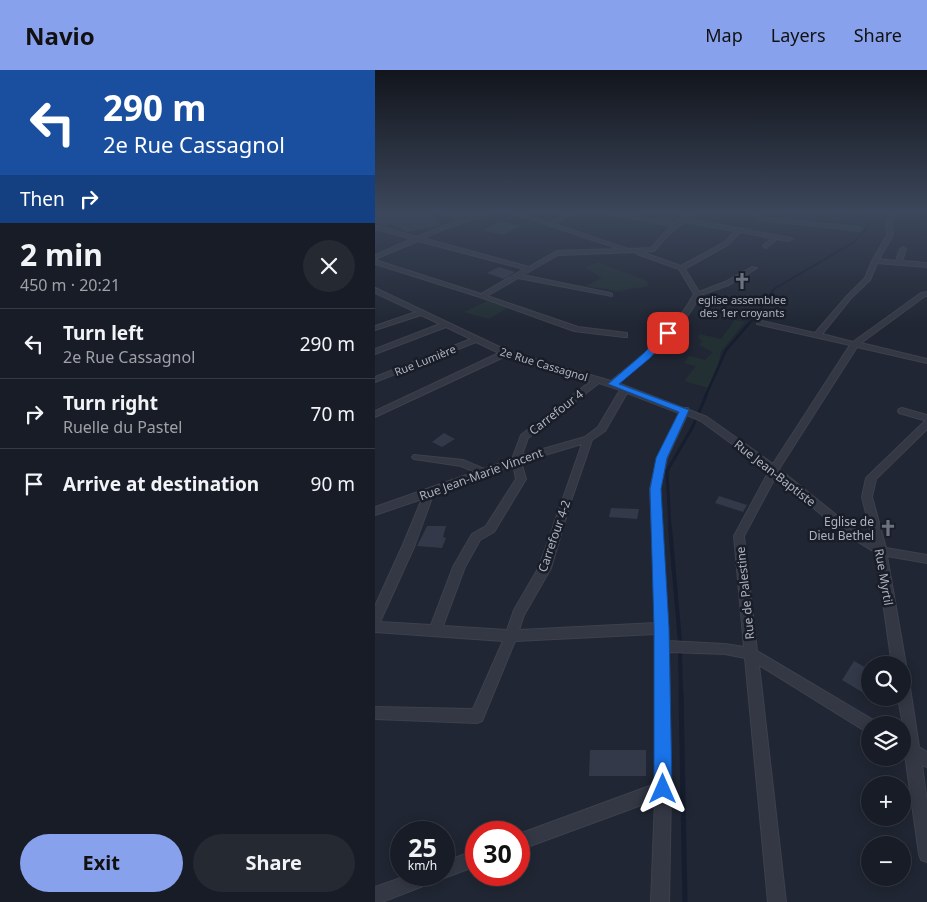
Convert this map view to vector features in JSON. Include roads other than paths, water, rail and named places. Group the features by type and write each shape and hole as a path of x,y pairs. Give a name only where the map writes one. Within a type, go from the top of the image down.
{"street":[{"path":"375,258 393,250"},
{"path":"461,250 530,269"},
{"path":"629,250 681,268 697,294"},
{"path":"482,296 519,276 549,256 567,251 636,252 652,250"},
{"path":"681,268 714,250"},
{"path":"818,334 849,297 868,279 881,250"},
{"path":"898,264 903,250"},
{"path":"875,261 927,265"},
{"path":"375,262 577,329 624,335"},
{"path":"697,294 711,291 755,268"},
{"path":"519,276 610,295"},
{"name":"2e Rue Cassagnol","path":"375,290 505,353 612,384 688,412"},
{"path":"612,384 646,356 692,307 697,294"},
{"name":"Rue de Palestine","path":"777,902 739,536 774,470 855,344 923,294 927,294"},
{"path":"375,328 421,312"},
{"path":"760,322 818,334 927,361"},
{"path":"375,352 445,325"},
{"name":"Rue Lumière","path":"375,380 475,340"},
{"path":"375,414 505,353"},
{"name":"Carrefour 4","path":"435,631 459,567 476,537 490,529 521,479 516,460 525,437 597,380"},
{"name":"Carrefour 4-2","path":"375,714 477,716 511,636 518,614 545,568 563,507 588,439 602,429 625,389"},
{"path":"660,902 663,789 662,646 655,489 662,458 688,412"},
{"name":"Rue Jean-Baptiste","path":"688,412 704,419 774,470 846,529 881,551 927,559"},
{"path":"902,412 927,418"},
{"name":"Rue Myrtil","path":"898,656 881,551 867,497 871,478 927,424"},
{"name":"Rue Jean-Marie Vincent","path":"375,511 554,447 588,439"},
{"path":"417,457 463,462 482,472"},
{"path":"375,619 408,547 429,493"},
{"path":"375,627 511,636 661,628"},
{"path":"662,646 725,649 752,654 861,721"},
{"path":"911,750 927,760"},
{"path":"911,765 927,854"},
{"path":"530,838 663,789"},
{"path":"375,896 402,886"}],"waterway":[{"path":"771,294 774,289 841,250"},
{"path":"705,397 726,350 754,318 772,292"},
{"path":"670,528 667,471 692,428 706,396"},
{"path":"670,527 680,642"},
{"path":"680,652 681,693"},
{"path":"681,692 685,902"}],"place":[{"name":"eglise assemblee des 1er croyants","path":"742,281"},
{"name":"Eglise de Dieu Bethel","path":"888,528"}]}
